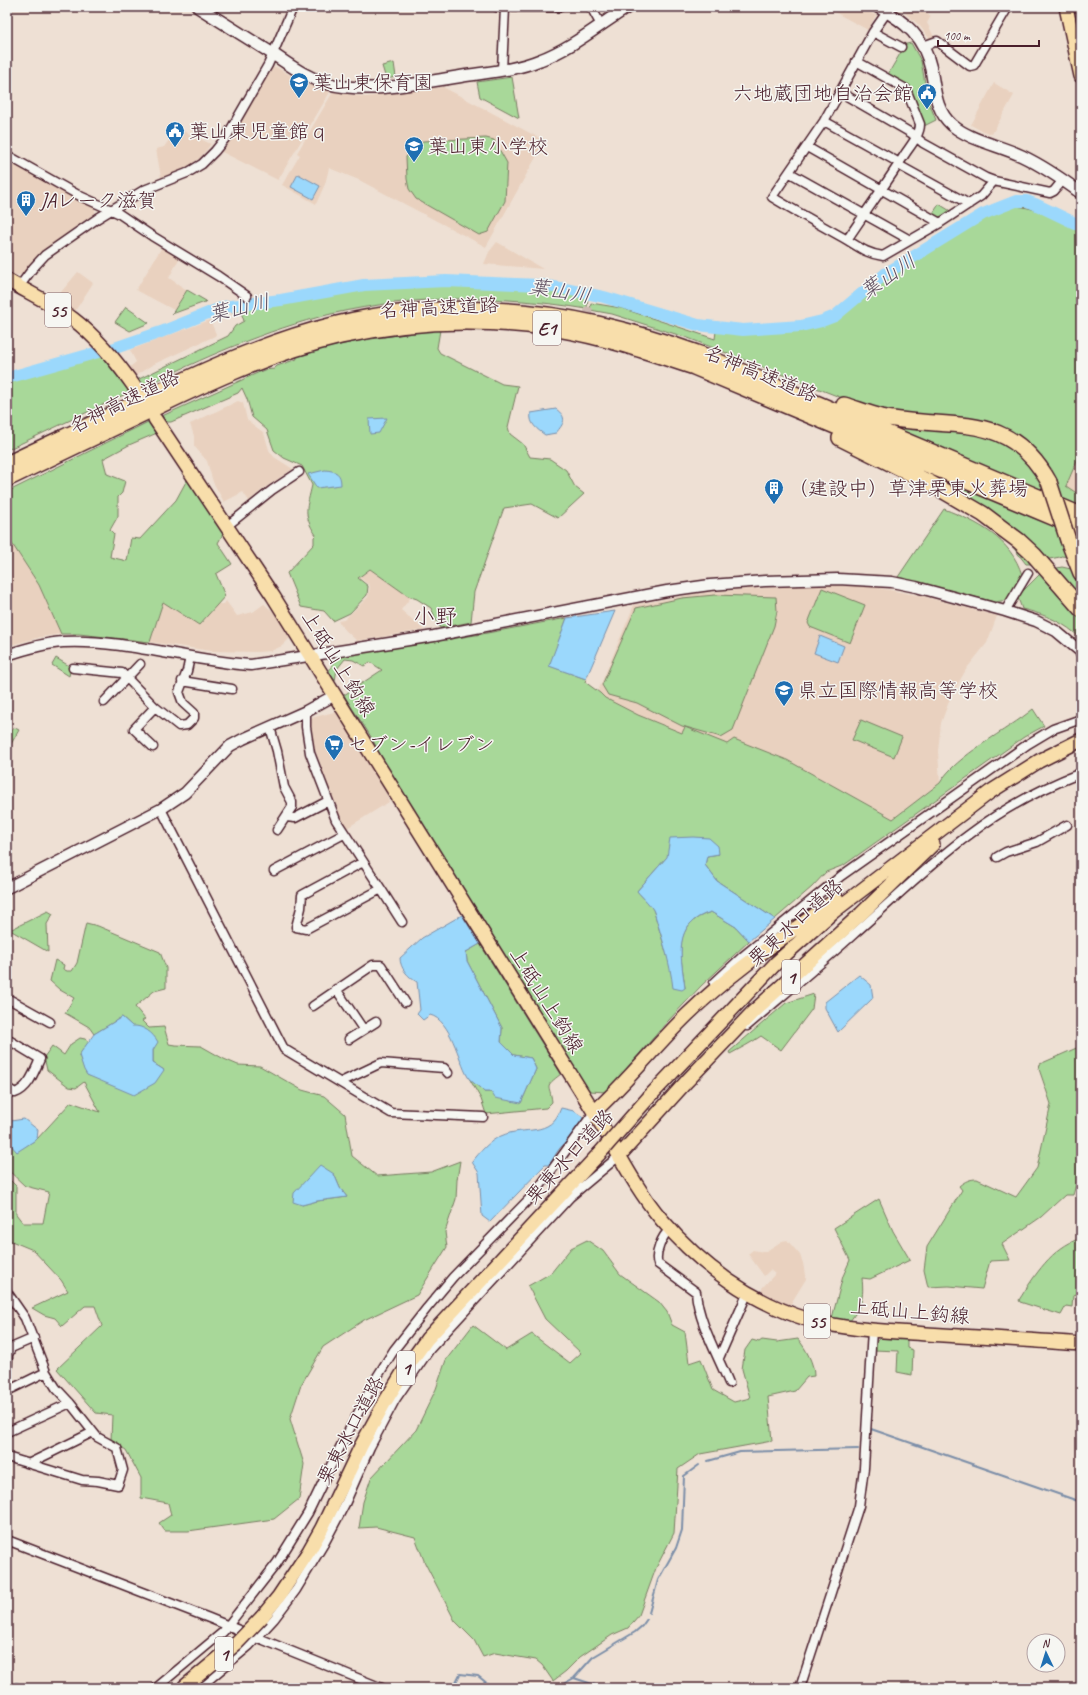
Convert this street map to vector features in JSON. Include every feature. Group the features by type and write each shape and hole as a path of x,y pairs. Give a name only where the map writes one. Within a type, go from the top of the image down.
{"highway":[{"name":"名神高速道路","path":"7,464 184,380 228,361 302,334 336,324 375,316 427,311 514,311 598,324 638,334 700,354 1081,515"},
{"name":"名神高速道路","path":"7,479 197,388 299,348 339,336 421,324 465,322 512,324 557,329 596,337 642,349 694,367 1081,529"},
{"path":"700,354 882,417 958,424 994,431 1009,438 1036,461 1049,482 1068,540 1081,573"},
{"path":"744,387 778,409 854,444 983,514 1034,555 1081,609"},
{"path":"7,482 110,430"}],"main road":[{"path":"198,7 299,72 324,83 364,88 404,85 502,70 528,64 555,54 628,7"},
{"path":"1066,7 1081,76"},
{"path":"882,9 906,24 918,37 926,53 931,70 937,102 943,113 952,124 962,132 1000,146 1036,163 1081,193"},
{"name":"55","path":"7,280 72,318 96,338 136,390"},
{"name":"上砥山上鈎線","path":"155,419 227,526 310,655 645,1196 670,1229 712,1269 748,1292 774,1306 810,1320 844,1327 872,1330 1081,1344"},
{"name":"栗東水口道路","path":"183,1688 237,1643 262,1617 295,1573 316,1540 361,1446 385,1402 404,1371 428,1340 452,1312 599,1154 650,1096 777,962 833,912 971,806 1039,760 1081,740"},
{"name":"1","path":"594,1112 688,1014 728,980 864,878 971,806"},
{"name":"1","path":"620,1156 753,1012 867,908 971,806"}],"street":[{"path":"19,287 33,268 45,256 98,218 112,211 144,190 187,173 202,164 214,153 228,136 273,55 293,7"},
{"path":"497,7 559,7"},
{"path":"591,7 601,25"},
{"path":"923,46 938,41 970,66 974,65 1008,7"},
{"path":"502,70 505,8"},
{"path":"882,9 873,32 824,121 772,198 864,251 873,255 883,256 940,223 981,196 994,181"},
{"path":"873,32 901,47"},
{"path":"847,240 899,164 920,129 920,124 906,90 856,61"},
{"path":"840,92 911,133 937,151 986,178 1050,193 1054,191 1063,180"},
{"path":"824,121 969,204"},
{"path":"807,147 940,223"},
{"path":"7,156 112,211 212,272 247,296"},
{"path":"790,173 910,240"},
{"path":"227,526 272,490 299,472"},
{"path":"1005,611 1028,573"},
{"path":"7,655 45,644 78,642 100,643 224,663 251,665 434,636 667,591 710,585 765,581 838,579 892,582 1005,611 1036,621 1056,631 1081,652"},
{"path":"73,668 122,673 155,707 179,726 187,726 194,718 194,713 180,698 179,692 187,671 190,657"},
{"path":"104,702 140,664"},
{"path":"182,681 232,689"},
{"path":"7,888 162,809 185,793 230,746 306,711 335,695"},
{"path":"153,747 134,729 155,707"},
{"path":"306,711 307,740 310,752 336,820 402,922"},
{"path":"688,1014 716,981 743,956 841,876 1028,744 1053,729 1081,719"},
{"path":"270,727 277,751 284,787 292,802 292,807 276,830"},
{"path":"729,1038 740,1033 970,833 1036,793 1081,773"},
{"path":"286,817 295,818 328,801"},
{"path":"162,809 284,1049 391,1113 483,1117"},
{"path":"997,857 1006,852 1037,842 1067,825"},
{"path":"274,871 344,834"},
{"path":"363,862 302,895 301,908 296,926 306,929 381,889"},
{"path":"313,1006 373,965 381,965 405,1002"},
{"path":"336,989 363,1029"},
{"path":"7,998 50,1022"},
{"path":"349,1039 376,1022"},
{"path":"7,1039 40,1059 23,1090 15,1093 7,1088"},
{"path":"341,1082 381,1063 444,1068 448,1073"},
{"path":"156,1688 223,1632 277,1563 308,1512 377,1377 394,1350 453,1278 535,1193 594,1112"},
{"path":"199,1688 257,1638 274,1619 296,1590 325,1542 345,1504 370,1447 395,1400 430,1349 570,1197 620,1156"},
{"path":"670,1229 664,1235 656,1259 658,1264 696,1292 706,1327 729,1383"},
{"path":"7,1292 25,1318 46,1372 56,1388 97,1437 116,1448 123,1470 118,1485 98,1481 82,1480 7,1457"},
{"path":"719,1358 748,1292"},
{"path":"800,1688 859,1506 864,1468 872,1330"},
{"path":"34,1338 11,1348 8,1354 7,1390 46,1372"},
{"path":"7,1432 70,1403"},
{"path":"30,1463 93,1432"},
{"path":"7,1540 382,1688"}],"shaded area":[{"path":"825,7 855,7 876,15 868,30"},
{"path":"911,7 916,7 931,16 927,23 935,39 929,38 919,25 905,13 912,10"},
{"path":"276,67 297,79 330,92 278,180 222,152 273,68"},
{"path":"994,83 1014,95 992,134 971,125"},
{"name":"葉山東小学校","path":"443,87 545,141 486,247 359,180 329,168 325,184 316,204 282,185 300,155 297,153 333,92 366,97"},
{"path":"177,129 211,144 200,158 189,166 175,173 161,177 156,149 164,147"},
{"path":"7,160 95,206 95,213 46,248 23,274 13,276 7,272"},
{"path":"497,242 543,269 484,264 489,252"},
{"path":"162,247 180,257 169,278 187,290 174,310 136,290"},
{"path":"78,272 93,283 75,311 56,298"},
{"path":"210,320 216,334 215,336 152,365 135,376 130,367 136,362 130,350"},
{"path":"238,401 243,403 247,420 264,433 269,450 274,457 293,469 263,489 249,501 243,492 224,502 213,482 207,461 194,446 194,436 190,424"},
{"path":"1081,451 1081,496 1066,487"},
{"path":"7,536 39,585 61,634 41,637 7,646"},
{"path":"370,569 411,597 401,610 424,630 357,641 343,628 338,621 344,620 368,597 370,586 359,577"},
{"name":"県立国際情報高等学校","path":"819,585 868,586 922,596 997,616 987,643 967,668 951,696 941,723 938,751 940,783 893,819 787,760 734,739 727,744 682,733 638,715 605,698 598,691 634,605 695,594 722,591"},
{"path":"226,601 237,616 253,612 264,604 281,618 292,636 282,646 271,651 257,652 212,651 150,642 163,602 199,625 218,604 224,604"},
{"path":"338,711 386,792 389,802 347,828 341,818 314,747 311,718"},
{"path":"787,1240 800,1255 806,1279 790,1305 762,1293 762,1288 775,1274 770,1270 764,1276 748,1254 753,1250 764,1252 782,1241"}],"green space":[{"path":"911,43 921,61 928,100 936,120 924,126 910,94 887,76 901,52 902,45"},
{"path":"394,63 396,77 386,79 382,66"},
{"path":"512,77 519,118 480,97 477,82"},
{"path":"486,138 494,140 507,163 505,201 488,232 479,235 416,199 409,189 406,157 412,149 423,141"},
{"path":"939,204 952,212 942,218 932,215"},
{"path":"1008,206 1017,206 1036,210 1081,231 1081,451 1066,486 1081,496 1081,508 1060,500 1049,470 1032,448 1009,431 992,423 895,413 855,403 688,338 612,314 590,310 591,303 621,308 715,339 716,331 745,333 808,327 826,323 845,313 864,294 897,271 971,225"},
{"path":"430,284 463,284 536,288 588,296 587,309 555,304 491,299 427,300 363,307 331,314 282,328 211,356 142,388 137,380 228,336 235,326 244,321 241,312 233,313 231,308 278,303 305,296 361,289"},
{"path":"187,290 206,301 172,314"},
{"path":"126,307 149,323 130,331 115,322"},
{"path":"440,330 437,348 440,353 502,384 518,386 508,427 510,434 523,444 530,457 550,459 566,470 575,487 584,494 558,518 532,504 504,508 474,592 471,622 440,628 431,608 417,599 408,596 370,569 358,578 368,586 367,595 350,613 333,621 324,611 301,607 287,573 314,544 314,537 316,535 307,516 307,505 312,485 302,466 284,458 274,450 267,430 252,417 242,388 238,393 171,422 165,422 162,416 264,370 274,369 277,366 297,359 296,356 367,340"},
{"path":"100,355 130,392 7,450 7,383"},
{"path":"150,421 157,433 129,445 103,459 107,474 125,481 122,493 118,497 118,516 110,530 114,534 110,557 127,561 131,538 140,539 176,500 188,478 224,532 218,543 232,564 216,574 225,596 199,625 163,602 150,642 79,634 61,634 39,585 7,536 7,492"},
{"path":"885,425 941,427 995,438 1024,457 1049,495"},
{"path":"901,462 959,485 959,488 997,501 1033,518 1054,525 1058,530 1069,557 1061,556 1034,564 1026,564 996,529"},
{"path":"944,509 981,526 992,533 1010,551 1017,562 1022,575 1008,600 994,602 898,577"},
{"path":"1072,560 1081,586 1081,603 1052,569 1062,567 1071,569"},
{"path":"1042,572 1081,616 1081,639 1062,624 1022,609 1018,598"},
{"path":"822,588 865,605 850,643 810,627 808,623"},
{"path":"715,595 776,597 777,611 774,626 733,730 721,737 682,726 637,703 608,695 602,685 636,608 682,598"},
{"path":"567,618 550,666 586,679 585,682 605,698 638,715 682,733 685,727 727,744 734,739 787,760 893,819 940,783 947,773 969,753 1033,709 1044,726 1024,737 844,865 826,872 812,887 775,919 717,881 705,865 707,856 719,854 667,857 637,891 652,907 670,965 685,988 681,953 682,942 684,933 690,924 698,917 711,912 736,927 749,941 701,986 668,1021 606,1092 589,1091 344,695 382,670 370,662 364,666 353,660 345,659 337,669 335,681 329,671 336,657 482,634"},
{"path":"56,658 71,667 69,676 52,665"},
{"path":"861,720 902,737 894,757 852,740"},
{"path":"15,728 19,730 7,751 7,733"},
{"path":"48,911 53,914 47,924 48,952 10,930"},
{"path":"86,923 98,926 160,952 166,968 166,988 154,991 135,1007 145,1019 142,1021 149,1028 164,1027 169,1044 201,1046 238,1065 260,1066 302,1090 324,1096 345,1114 352,1156 377,1176 431,1172 460,1161 456,1199 445,1232 447,1247 417,1295 364,1320 323,1347 301,1385 290,1419 304,1464 299,1499 274,1519 188,1531 165,1531 159,1523 171,1515 168,1503 141,1498 141,1478 126,1450 111,1440 112,1415 96,1413 57,1369 102,1326 95,1306 85,1306 62,1326 55,1318 44,1315 32,1308 68,1291 61,1280 33,1250 9,1240 7,1233 8,1178 16,1186 16,1214 23,1223 43,1223 49,1192 25,1186 7,1169 7,1141 17,1151 37,1139 71,1102 100,1112 84,1082 76,1088 69,1087 47,1070 44,1057 52,1046 64,1055 71,1044 80,1038 89,1042 79,1055 87,1075 100,1079 164,1070 153,1063 153,1050 122,1017 94,1034 89,1027 65,1013 74,998 60,990 50,981 55,960 64,965 63,969 67,971 72,971 77,963","holes":["334,1174 340,1188 347,1197 317,1201 302,1205"]},
{"path":"480,944 561,1074 549,1086 552,1102 546,1108 486,1114 481,1099 469,1078 484,1092 491,1092 521,1103 536,1069 531,1058 514,1055 501,1042 502,1028 467,961 466,952"},
{"path":"814,994 812,1009 781,1050 761,1036 730,1054 729,1052 786,1003"},
{"path":"1081,1046 1081,1167 1073,1195 1065,1195 1041,1217 1002,1244 1010,1260 990,1261 982,1289 949,1286 928,1287 924,1270 927,1247 962,1190 959,1186 972,1179 977,1179 1016,1197 1037,1168 1051,1104 1039,1069 1040,1064"},
{"path":"879,1199 893,1231 910,1260 870,1279 862,1278 863,1291 860,1306 850,1321 832,1318 843,1276 850,1260 834,1228"},
{"path":"1081,1238 1081,1289 1073,1296 1072,1307 1066,1306 1061,1315 1020,1302 1019,1300 1025,1291 1052,1255 1061,1248"},
{"path":"587,1240 603,1251 620,1274 659,1302 667,1312 672,1325 685,1332 689,1363 701,1359 713,1390 734,1402 750,1398 742,1369 745,1350 752,1340 759,1342 762,1340 777,1342 798,1339 809,1356 813,1366 814,1376 807,1377 795,1391 768,1397 772,1441 700,1454 678,1469 674,1533 656,1568 639,1615 628,1628 612,1635 580,1657 553,1681 542,1665 536,1660 495,1653 483,1657 474,1640 455,1621 425,1563 415,1537 376,1527 359,1528 363,1502 371,1478 416,1430 436,1389 446,1360 473,1325 506,1350 532,1334 570,1363 581,1353 545,1319 528,1286 551,1273 571,1248"},
{"path":"882,1337 907,1339 907,1348 913,1350 912,1375 897,1372 898,1351 874,1350 874,1343"}],"water":[{"path":"298,174 320,186 313,199 291,187"},
{"path":"556,409 562,415 564,421 556,433 545,435 532,423 531,413"},
{"path":"387,418 379,433 370,434 369,419"},
{"path":"325,470 337,473 340,478 341,485 317,488 308,474"},
{"path":"615,611 586,679 549,666 567,618"},
{"path":"820,636 844,646 838,662 814,653"},
{"path":"670,838 709,838 718,846 719,854 707,856 705,865 717,881 775,919 749,941 736,927 711,912 699,917 690,924 685,932 682,942 681,953 685,988 682,990 673,988 668,959 654,912 637,891 667,857"},
{"path":"462,915 480,944 466,952 467,961 502,1028 501,1042 514,1055 531,1058 536,1069 521,1103 495,1098 491,1092 484,1092 469,1079 449,1032 443,1024 437,1018 430,1015 423,1020 417,1014 420,1010 417,982 408,975 400,962 400,958 422,938"},
{"path":"859,975 871,985 873,998 838,1032 825,1008 825,1002"},
{"path":"122,1017 132,1026 144,1028 156,1039 158,1042 153,1050 153,1063 164,1070 155,1083 134,1095 87,1075 79,1055 94,1034"},
{"path":"561,1108 574,1111 583,1117 578,1131 560,1148 549,1165 545,1165 490,1222 482,1216 479,1173 472,1162 489,1144 501,1136 519,1131 544,1128 556,1118"},
{"path":"24,1119 38,1130 37,1139 17,1152 7,1141 7,1128 11,1121"},
{"path":"320,1165 334,1174 340,1188 347,1197 317,1201 302,1205 293,1202 294,1193"}],"waterway":[{"name":"葉山川","path":"7,378 115,348 161,332 223,307 281,300 364,285 446,281 541,285 604,297 698,325 743,330 801,326 835,316 885,274 983,214 1016,201 1027,201 1035,204 1081,226"},
{"path":"7,288 12,291"},
{"path":"868,1449 871,1429 1081,1502"},
{"path":"708,1461 740,1452 858,1449"},
{"path":"649,1613 658,1580 676,1548 682,1530 684,1476 699,1465"},
{"path":"556,1688 574,1678 593,1657 635,1632 647,1619"},
{"path":"453,1688 460,1674 478,1676 493,1688"},
{"path":"574,1678 604,1688"},
{"path":"7,1680 11,1681"},
{"path":"16,1683 31,1688"}],"tunnel":[{"path":"585,324 589,307"}],"place":[{"name":"葉山東保育園","path":"299,99"},
{"name":"六地蔵団地自治会館","path":"927,110"},
{"name":"葉山東児童館ｑ","path":"175,148"},
{"name":"葉山東小学校","path":"414,163"},
{"name":"JAレーク滋賀","path":"26,217"},
{"name":"（建設中）草津栗東火葬場","path":"774,505"},
{"name":"県立国際情報高等学校","path":"784,707"},
{"name":"セブン-イレブン","path":"334,761"}],"district":[{"name":"小野","path":"435,616"}]}
